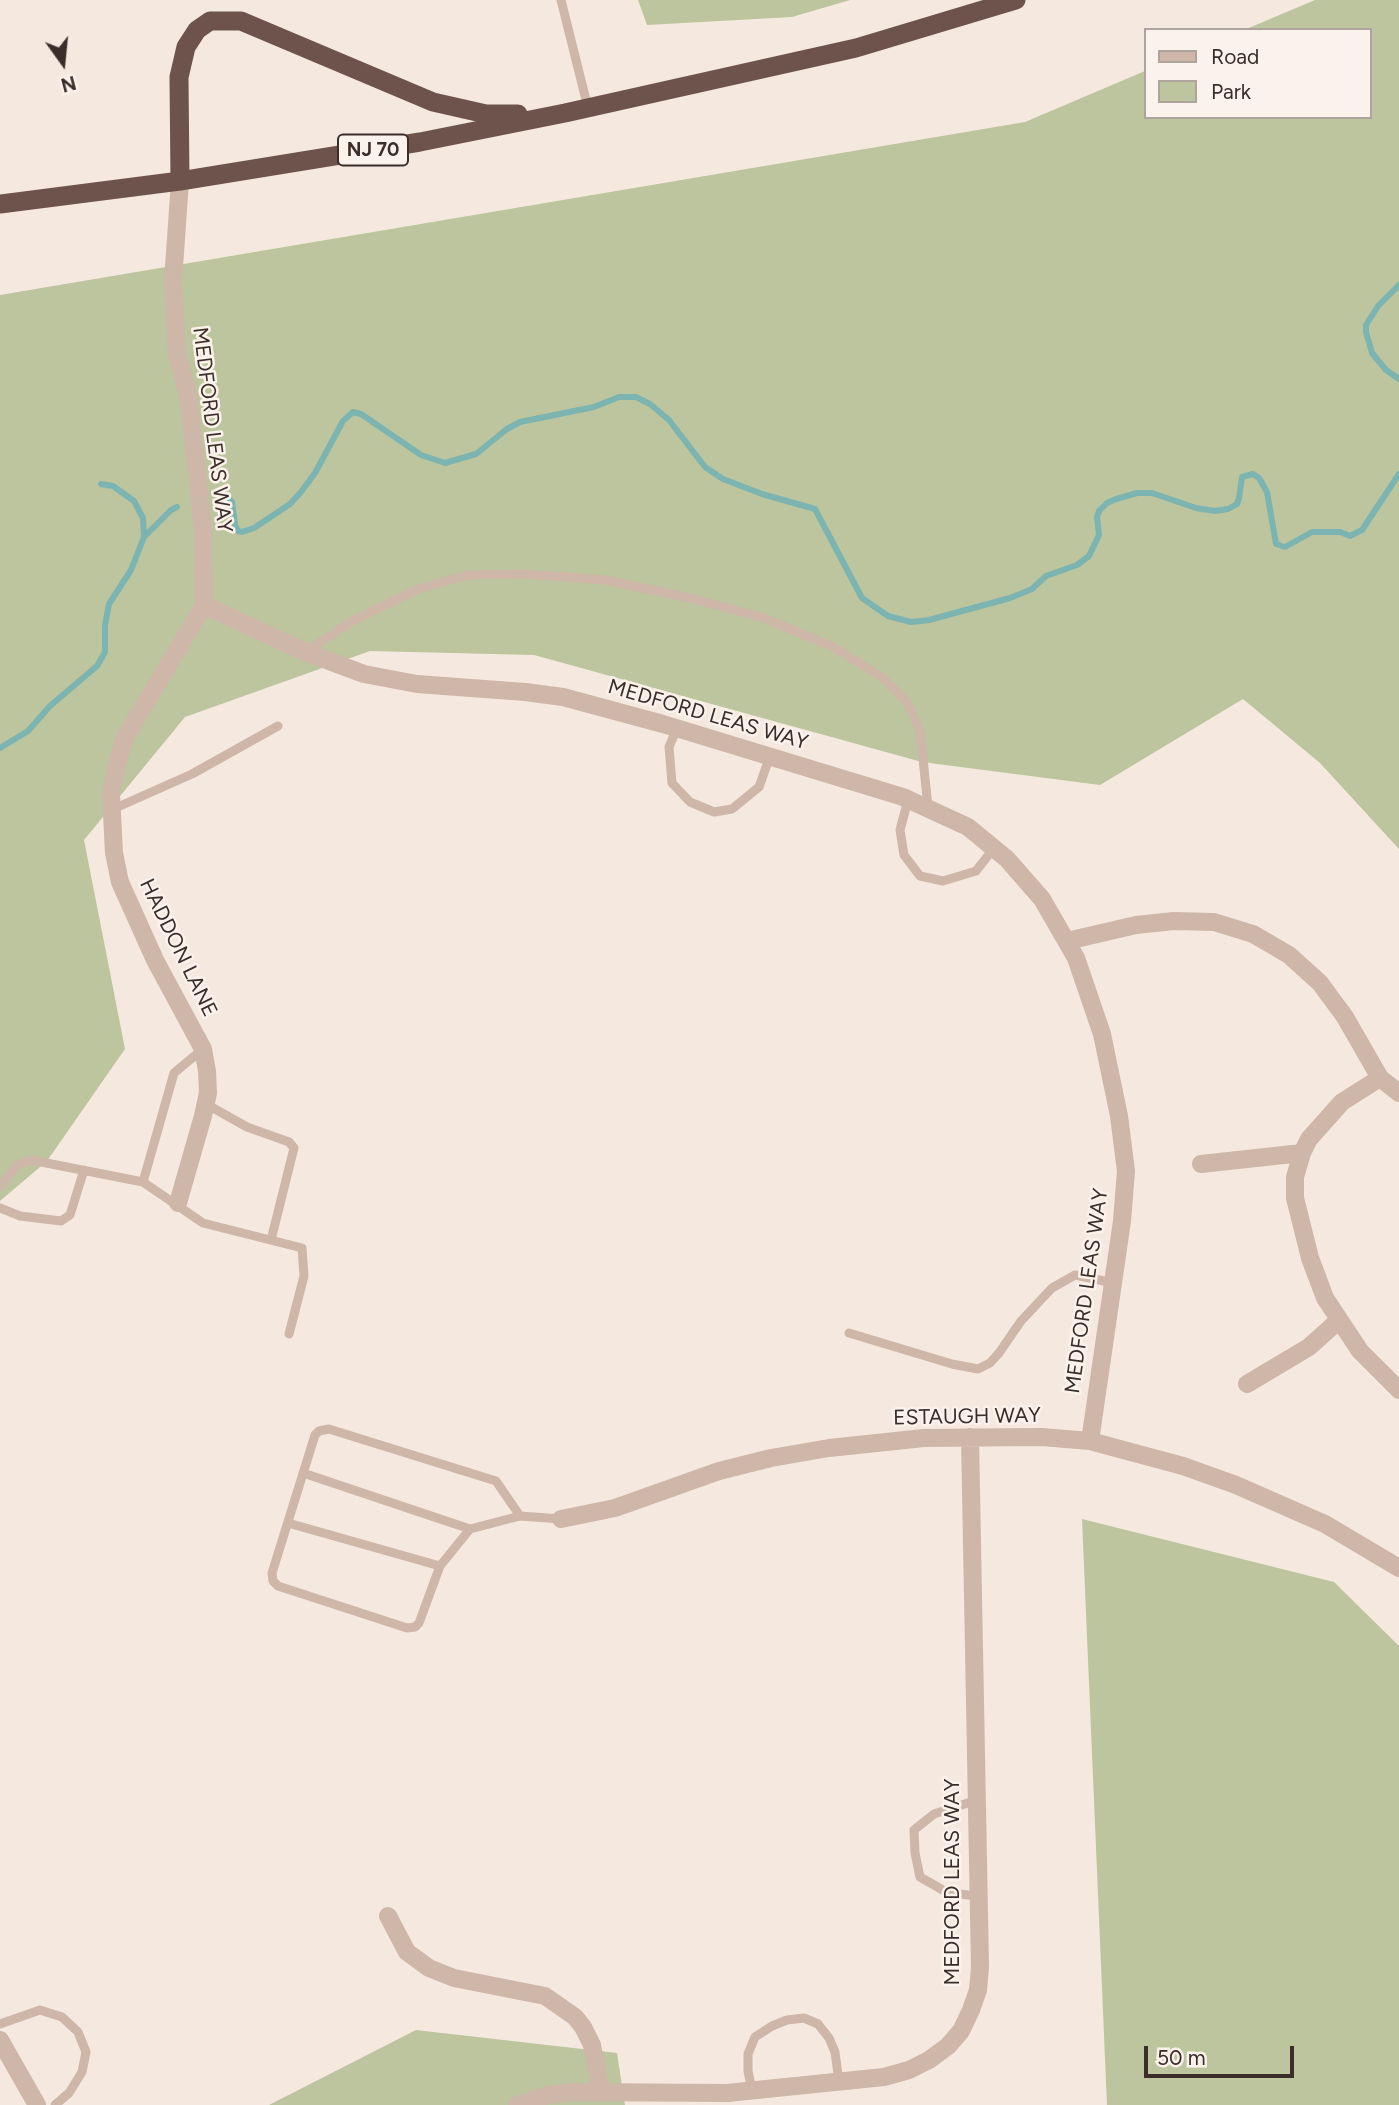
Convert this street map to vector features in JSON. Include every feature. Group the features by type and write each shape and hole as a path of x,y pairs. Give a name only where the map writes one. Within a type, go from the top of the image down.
{"highway":[{"name":"NJ 70","path":"0,204 180,181 420,142 565,113 856,48 1016,0"},
{"path":"180,181 179,77 186,47 197,30 210,21 242,21 433,102 486,114 565,113"}],"street":[{"name":"MEDFORD LEAS WAY","path":"180,181 173,281 177,356 188,394 203,528 204,606 305,652 363,674 417,684 563,697 677,728 908,800 968,827 1007,859 1042,899 1068,941 1094,1004 1119,1116 1126,1171 1114,1283 1090,1441"},
{"name":"HADDON LANE","path":"178,1203 208,1093 202,1049 155,960 120,882 114,853 111,810 116,767 126,736 204,606"},
{"path":"1068,941 1136,925 1174,921 1214,922 1253,934 1289,956 1320,983 1345,1017 1380,1078 1399,1093"},
{"path":"1380,1078 1342,1102 1320,1125 1302,1153 1295,1177 1298,1218 1317,1278 1339,1321 1360,1351 1399,1390"},
{"path":"1201,1164 1302,1153"},
{"path":"1247,1384 1309,1347 1339,1321"},
{"name":"ESTAUGH WAY","path":"561,1520 615,1508 719,1471 771,1458 876,1442 1014,1436 1090,1441 1183,1466 1325,1524 1399,1569"},
{"name":"MEDFORD LEAS WAY","path":"517,2105 548,2095 686,2094 884,2077 909,2070 929,2060 948,2046 961,2031 978,1990 980,1967 970,1437"},
{"path":"388,1916 407,1951 429,1968 454,1978 545,1996 575,2017 592,2045 600,2093"},
{"path":"0,2040 37,2105"}],"lane":[{"path":"561,0 588,108"},
{"path":"305,652 352,621 418,589 468,575 524,574 606,580 694,599 775,623 833,647 882,677 907,702 920,730 928,807"},
{"path":"111,810 192,774 278,726"},
{"path":"677,728 669,747 672,783 690,802 714,812 732,809 759,787 770,756"},
{"path":"908,800 900,831 904,855 920,876 943,881 976,871 994,848"},
{"path":"143,1182 174,1073 202,1049"},
{"path":"206,1104 247,1127 289,1142 294,1149 271,1240"},
{"path":"0,1188 17,1165 31,1160 84,1170 143,1182 178,1203 203,1223 302,1248 304,1276 289,1335"},
{"path":"0,1208 20,1216 61,1221 70,1215 84,1170"},
{"path":"849,1333 952,1364 978,1368 990,1363 1021,1321 1052,1288 1075,1275 1114,1283"},
{"path":"470,1529 440,1566 419,1623 415,1627 407,1628 278,1586 273,1581 272,1573 303,1472 319,1431 329,1429 496,1481 520,1516"},
{"path":"303,1472 470,1529 520,1516 561,1520"},
{"path":"288,1523 440,1566"},
{"path":"977,1800 934,1814 914,1830 920,1877 948,1893 979,1896"},
{"path":"0,2024 40,2010 62,2017 78,2032 86,2052 82,2072 69,2094 55,2105"},
{"path":"752,2090 748,2054 755,2037 787,2020 804,2018 818,2024 830,2038 839,2082"}],"green space":[{"path":"638,0 850,0 792,17 647,25"},
{"path":"1315,0 1399,0 1399,849 1320,763 1243,699 1100,785 922,762 534,655 370,651 185,717 84,840 125,1049 47,1161 0,1201 0,295 1025,122 1144,71 1144,119 1371,119 1371,28 1249,28"},
{"path":"1082,1519 1334,1582 1399,1646 1399,2105 1107,2105"},
{"path":"416,2030 617,2053 625,2105 269,2105"}],"waterway":[{"path":"1399,285 1378,306 1366,325 1372,353 1386,370 1399,379"},
{"path":"218,495 228,497 232,502 238,531 254,528 290,504 301,492 315,473 343,421 353,412 361,414 421,455 445,463 476,454 520,422 594,407 619,397 636,397 650,404 669,420 705,467 723,479 762,494 815,509 862,598 888,616 911,622 929,620 1010,598 1032,589 1046,576 1077,565 1089,556 1099,535 1099,511 1116,499 1137,493 1152,493 1196,508 1215,511 1228,509 1237,504 1242,477 1253,474 1259,478 1267,492 1276,544 1285,547 1312,532 1340,532 1350,536 1362,530 1399,474"},
{"path":"101,484 113,486 134,501 143,518 144,537"},
{"path":"0,748 28,731 50,706 97,666 105,652 105,625 109,604 131,570 144,537 177,507"}]}
